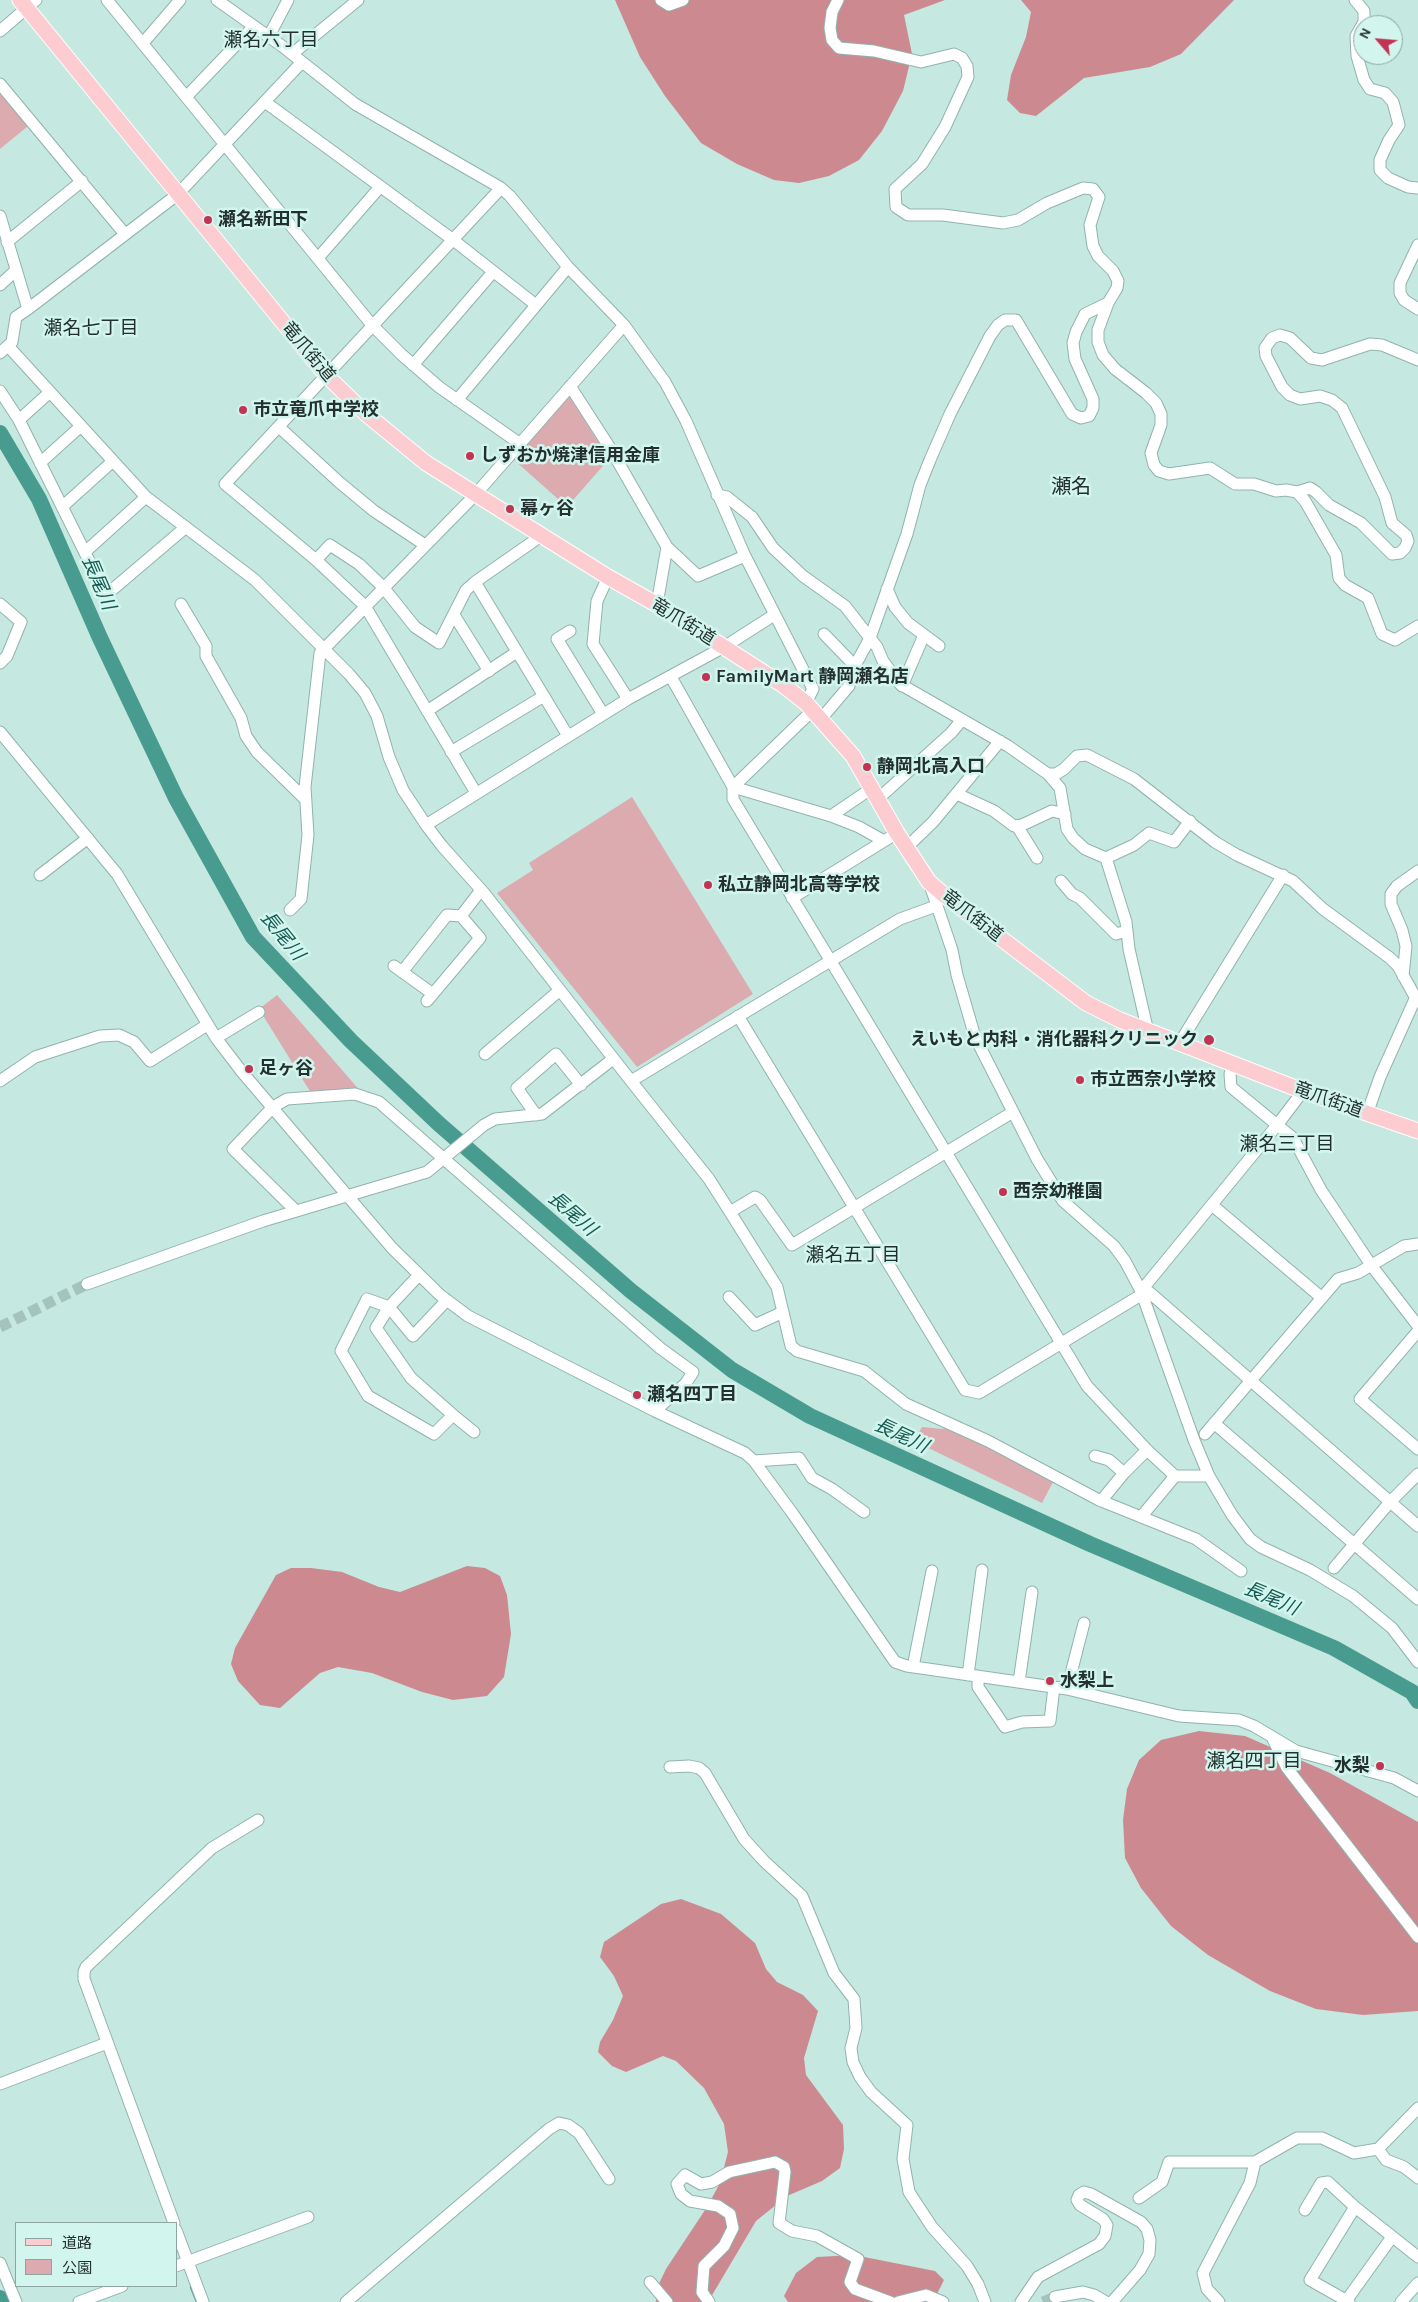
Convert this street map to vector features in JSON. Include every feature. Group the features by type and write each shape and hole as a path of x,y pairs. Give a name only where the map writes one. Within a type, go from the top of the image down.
{"main road":[{"name":"竜爪街道","path":"28,3 178,194 326,375 390,436 426,463 541,536 724,647 783,685 814,711 853,756 875,794 891,837 907,846 929,882 944,895 1086,1003 1148,1032 1179,1044 1366,1114 1418,1131"}],"street":[{"path":"107,0 226,143 372,325 413,365 457,400 519,443"},
{"path":"142,43 180,0"},
{"path":"217,0 269,36 371,114 501,188 510,196 568,267 624,325 665,382 686,422 745,556 812,689 814,711"},
{"path":"269,36 288,0"},
{"path":"292,54 358,0"},
{"path":"661,0 669,5 683,0"},
{"path":"838,0 832,12 830,28 832,40 838,48 874,51 921,62 954,54 962,58 967,66 968,77 945,127 922,164 895,189 896,207 908,215 943,215 1003,223 1018,220 1047,203 1083,188 1093,189 1098,197 1090,225 1093,246 1098,256 1113,271 1118,281 1117,288 1108,303 1098,330 1098,342 1103,355 1115,368 1156,403 1161,414 1161,426 1151,453 1154,465 1159,471 1169,474 1210,468 1234,484 1254,484 1276,491 1297,492 1310,488 1329,506 1361,523 1392,554 1400,553 1408,541 1406,535 1392,523 1385,497 1342,408 1332,400 1320,396 1300,399 1290,395 1282,387 1266,356 1265,348 1272,338 1280,335 1290,338 1311,358 1322,360 1370,344 1382,345 1418,360"},
{"path":"1355,0 1364,11 1364,22 1356,36 1356,56 1364,80 1370,89 1385,93 1393,102 1399,125 1389,140 1380,160 1380,170 1388,178 1408,187 1418,188"},
{"path":"0,31 28,3"},
{"path":"187,96 254,26"},
{"path":"302,62 178,194 16,317 12,342 4,350 50,392 146,497 255,580 324,648 365,693 377,716 389,756 403,790 426,825 481,890 709,1179 771,1274 777,1286 791,1346 798,1351 864,1371 906,1404 988,1441 1101,1501 1196,1539 1240,1570"},
{"path":"0,84 124,234"},
{"path":"265,102 452,239 536,305"},
{"path":"7,242 82,181"},
{"path":"318,258 380,186"},
{"path":"476,793 365,606 316,560 225,484 501,188"},
{"path":"0,218 28,309"},
{"path":"1418,245 1400,283 1400,293 1404,300 1418,309"},
{"path":"457,400 568,267"},
{"path":"0,285 16,270"},
{"path":"413,365 493,272"},
{"path":"733,787 814,711 849,686 851,673 870,638 930,460 950,414 990,336 998,325 1005,320 1016,320 1072,414 1081,418 1089,416 1093,408 1093,399 1075,359 1074,343 1076,332 1085,314 1108,303"},
{"path":"290,910 300,899 308,835 305,787 320,653 475,495 624,325"},
{"path":"570,386 610,448 667,547 698,576 745,556"},
{"path":"0,391 19,420 106,596 186,527"},
{"path":"19,420 50,392"},
{"path":"40,463 81,426"},
{"path":"279,427 367,505 425,545"},
{"path":"62,507 113,461"},
{"path":"1297,492 1305,501 1336,555 1339,578 1345,585 1368,598 1382,634 1395,640 1418,626"},
{"path":"718,495 727,497 752,517 773,548 803,576 845,606 870,638 891,674 902,686 961,721 1000,741 1048,774 1060,788 1067,829 1073,838 1085,849 1106,858 1134,845 1149,833 1174,842 1190,821"},
{"path":"85,552 146,497"},
{"path":"316,560 330,545 359,564 383,587 415,627 439,643 466,590 541,536"},
{"path":"656,604 667,547"},
{"path":"608,577 597,601 593,644 628,699"},
{"path":"475,582 568,736"},
{"path":"887,589 895,607 908,623 939,646"},
{"path":"0,604 21,622 7,656 0,663"},
{"path":"181,604 206,646 206,656 241,718 246,736 256,752 306,800"},
{"path":"454,615 489,671"},
{"path":"426,825 602,714 724,647 774,616"},
{"path":"570,631 557,639 602,714"},
{"path":"824,634 855,666"},
{"path":"902,686 924,635"},
{"path":"426,711 517,652"},
{"path":"671,677 733,787 733,799 1087,1386 1147,1450 1175,1476 1209,1476"},
{"path":"451,752 544,696"},
{"path":"831,816 875,794 951,733 961,721"},
{"path":"0,734 121,880 216,1038 392,1248 419,1275 468,1316 655,1411 745,1453 754,1461 895,1662 914,1667 1067,1689 1179,1716 1239,1720 1254,1726 1273,1739 1311,1756 1394,1778 1418,1791"},
{"path":"907,846 957,794 1000,741"},
{"path":"1048,774 1056,774 1077,756 1087,756 1134,779 1215,842 1237,856 1283,874 1293,881 1323,909 1390,958 1398,966 1417,1000 1380,1077 1366,1114"},
{"path":"733,787 831,816 891,837"},
{"path":"957,794 994,811 1006,822 1017,826 1037,858"},
{"path":"1017,826 1052,811 1065,814"},
{"path":"792,898 891,837"},
{"path":"40,875 88,838"},
{"path":"1106,858 1126,922 1129,949 1148,1032"},
{"path":"1403,977 1402,969 1406,946 1402,930 1391,904 1391,894 1397,886 1418,871"},
{"path":"1179,1044 1283,874"},
{"path":"1061,881 1072,894 1080,898 1116,934 1127,931"},
{"path":"929,882 952,950 957,975 975,1037 1037,1159 1063,1201 1114,1246 1125,1261 1141,1293 1194,1440 1209,1476 1232,1515 1250,1539 1261,1547 1310,1570 1353,1596 1392,1628 1418,1662"},
{"path":"461,916 481,890"},
{"path":"631,1080 900,919 936,906"},
{"path":"446,915 461,916 480,938 430,998 398,969 446,915"},
{"path":"485,1054 560,990"},
{"path":"216,1038 259,1012"},
{"path":"738,1016 965,1390 979,1393 1141,1293 1303,1091"},
{"path":"0,1081 35,1057 100,1036 119,1034 134,1042 150,1061 207,1025"},
{"path":"536,1115 517,1088 556,1054 581,1085"},
{"path":"87,1284 246,1227 426,1172 444,1160 484,1125 495,1119 536,1115 553,1108 614,1059"},
{"path":"1234,1063 1230,1074 1231,1087 1293,1138 1321,1190 1418,1326"},
{"path":"296,1211 232,1149 273,1107 287,1099 355,1094 379,1102 660,1348 693,1372 686,1383 655,1411"},
{"path":"730,1212 755,1197 760,1200 792,1245 945,1151 1013,1112"},
{"path":"1212,1205 1322,1298"},
{"path":"1205,1434 1338,1279 1358,1273 1404,1246 1418,1244"},
{"path":"419,1275 389,1307 376,1328 411,1378 474,1432"},
{"path":"1141,1293 1149,1292 1418,1526"},
{"path":"729,1297 755,1325 783,1312"},
{"path":"447,1300 413,1336 389,1307 367,1299 341,1351 368,1396 434,1434 453,1415"},
{"path":"1418,1331 1360,1399 1418,1449"},
{"path":"1214,1423 1418,1599"},
{"path":"1101,1501 1124,1473 1147,1450"},
{"path":"1095,1456 1109,1460 1124,1473"},
{"path":"754,1461 799,1458 812,1478 832,1488 864,1512"},
{"path":"1334,1568 1390,1502 1418,1474"},
{"path":"1141,1516 1175,1476"},
{"path":"982,1570 973,1675 978,1687 1005,1727 1022,1722 1050,1721 1054,1687"},
{"path":"914,1667 932,1571"},
{"path":"1020,1682 1032,1592"},
{"path":"1067,1689 1084,1623"},
{"path":"1273,1739 1287,1768 1418,1937"},
{"path":"670,1767 689,1766 699,1768 704,1773 744,1839 764,1861 802,1896 834,1973 854,1999 856,2028 852,2048 853,2062 856,2070 871,2092 907,2125 903,2160 910,2192 932,2227 966,2266 978,2284 985,2302"},
{"path":"174,2222 84,1980 86,1967 212,1848 258,1820"},
{"path":"0,2084 107,2044"},
{"path":"1139,2198 1162,2182 1169,2162 1255,2162 1297,2138 1322,2138 1354,2153 1378,2149 1418,2108"},
{"path":"346,2302 549,2129 559,2123 568,2125 579,2132 608,2179"},
{"path":"1378,2149 1386,2160 1404,2167 1418,2178"},
{"path":"709,2302 702,2292 704,2266 724,2246 732,2228 730,2214 718,2206 690,2201 681,2194 677,2184 685,2175 701,2184 712,2182 729,2172 775,2162 784,2166 785,2172 778,2223 792,2231 817,2236 858,2259 850,2282 856,2289 890,2302"},
{"path":"1219,2302 1208,2289 1203,2272 1250,2182 1255,2162"},
{"path":"1305,2210 1321,2183 1328,2182 1355,2207 1418,2256"},
{"path":"1021,2302 1038,2277 1099,2244 1105,2236 1107,2225 1103,2219 1080,2205 1077,2200 1084,2192 1141,2222 1150,2240 1150,2254 1140,2270 1112,2302"},
{"path":"1355,2207 1310,2280 1348,2301 1392,2237"},
{"path":"178,2265 308,2217"},
{"path":"178,2235 203,2302"},
{"path":"0,2263 16,2302"},
{"path":"650,2282 668,2302"},
{"path":"1400,2302 1418,2283"},
{"path":"79,2302 119,2287"},
{"path":"1055,2297 1083,2292 1094,2294 1106,2302"},
{"path":"898,2302 926,2294 943,2302"}],"green space":[{"path":"0,93 28,126 0,149"},
{"path":"568,394 609,459 567,507 513,459"},
{"path":"632,797 753,994 637,1067 497,893 533,870 529,863"},
{"path":"277,995 362,1093 311,1093 259,1009"},
{"path":"946,1426 1053,1482 1042,1503 914,1441 922,1427 943,1429"}],"shaded area":[{"path":"615,0 945,0 904,15 912,54 903,91 882,131 859,160 829,176 799,183 774,180 737,164 701,143 665,96 640,57"},
{"path":"1021,0 1234,0 1181,54 1150,67 1084,78 1036,116 1020,113 1007,100 1011,75 1026,37 1031,12"},
{"path":"467,1566 485,1568 500,1576 507,1595 511,1634 504,1677 487,1696 453,1700 422,1692 372,1673 338,1667 320,1673 280,1708 260,1705 238,1681 231,1664 235,1648 276,1575 291,1568 311,1568 342,1572 379,1587 400,1592"},
{"path":"1199,1731 1245,1736 1330,1773 1418,1822 1418,2011 1363,2015 1316,2009 1270,1991 1208,1955 1171,1926 1141,1888 1125,1858 1123,1820 1127,1789 1139,1760 1161,1740"},
{"path":"681,1899 721,1914 755,1943 766,1969 777,1982 803,1995 818,2011 804,2058 806,2075 843,2125 844,2149 840,2168 822,2181 787,2196 756,2221 708,2302 656,2302 657,2288 666,2269 707,2207 720,2183 728,2152 724,2124 704,2088 676,2061 663,2056 626,2072 612,2066 598,2052 600,2042 613,2020 623,1996 614,1976 600,1957 604,1942 661,1904"},
{"path":"854,2255 935,2271 944,2280 933,2302 788,2302 784,2296 796,2273 817,2257"}],"waterway":[{"name":"長尾川","path":"0,433 39,499 100,638 176,798 253,937 351,1041 439,1124 631,1291 732,1370 810,1416 1090,1544 1334,1648 1412,1692 1418,1701"},
{"path":"191,2287 197,2302"},
{"path":"0,2298 2,2302"}],"tunnel":[{"path":"0,1327 87,1284"},
{"path":"1043,2302 1055,2297"}],"place":[{"name":"瀬名新田下","path":"208,220"},
{"name":"市立竜爪中学校","path":"243,410"},
{"name":"しずおか焼津信用金庫","path":"470,456"},
{"name":"幕ヶ谷","path":"510,509"},
{"name":"FamilyMart 静岡瀬名店","path":"706,677"},
{"name":"静岡北高入口","path":"867,767"},
{"name":"私立静岡北高等学校","path":"708,885"},
{"name":"えいもと内科・消化器科クリニック","path":"1209,1040"},
{"name":"足ヶ谷","path":"249,1069"},
{"name":"市立西奈小学校","path":"1080,1080"},
{"name":"西奈幼稚園","path":"1003,1192"},
{"name":"瀬名四丁目","path":"637,1395"},
{"name":"水梨上","path":"1050,1681"},
{"name":"水梨","path":"1380,1766"}],"district":[{"name":"瀬名六丁目","path":"271,41"},
{"name":"瀬名七丁目","path":"91,329"},
{"name":"瀬名","path":"1071,487"},
{"name":"瀬名三丁目","path":"1287,1145"},
{"name":"瀬名五丁目","path":"853,1256"},
{"name":"瀬名四丁目","path":"1254,1762"}]}
